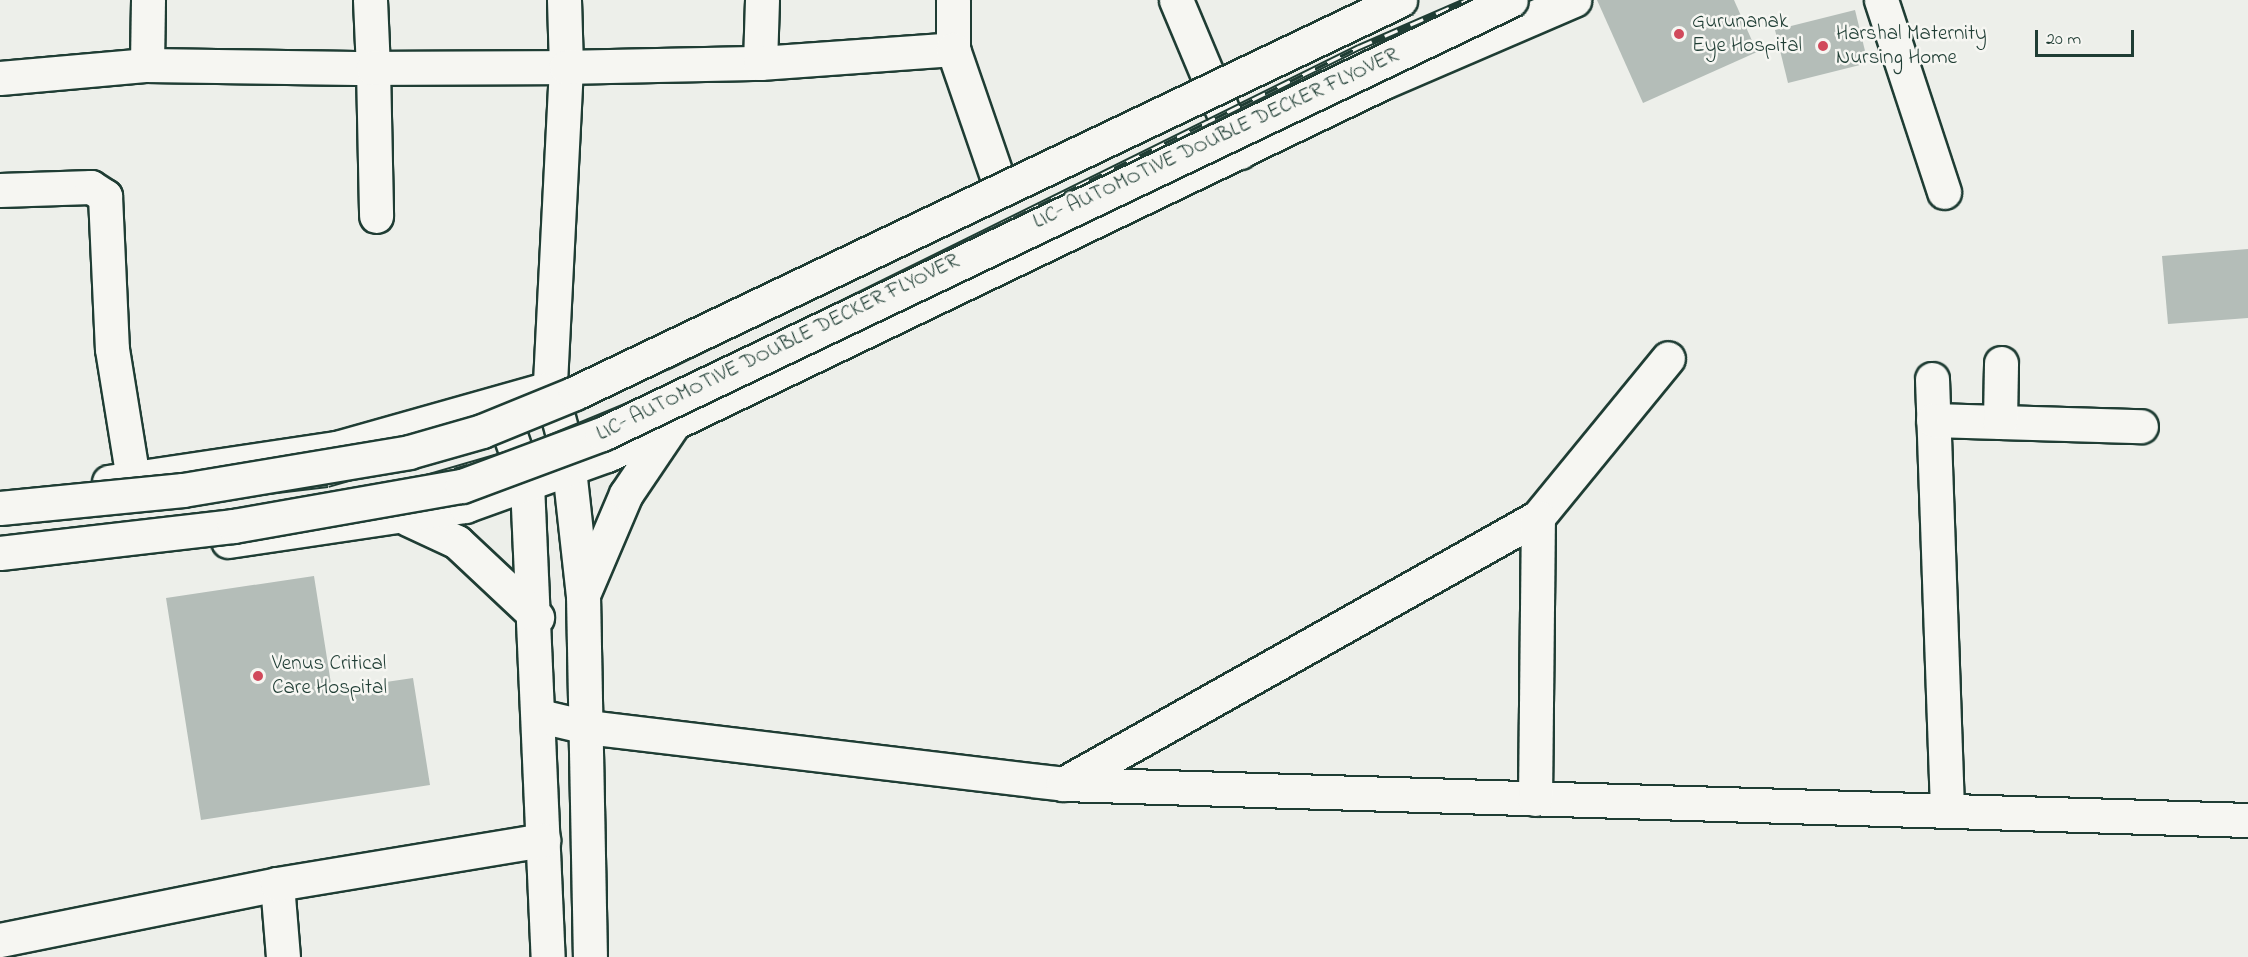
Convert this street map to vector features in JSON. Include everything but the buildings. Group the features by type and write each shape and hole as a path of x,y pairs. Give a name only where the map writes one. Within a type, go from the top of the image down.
{"street":[{"path":"147,65 148,0"},
{"path":"370,0 376,216"},
{"path":"564,0 566,67 550,387 569,469 583,595 590,957"},
{"path":"760,63 762,0"},
{"path":"953,0 952,50 997,177"},
{"path":"1176,0 1240,152"},
{"path":"0,493 133,479 337,448 500,406 550,387 1371,0"},
{"path":"0,508 183,490 409,452 482,431 575,393 1400,0"},
{"name":"LIC- AUTOMOTIVE DOUBLE DECKER FLYOVER","path":"0,553 234,526 462,486 602,434 1511,0"},
{"path":"0,567 408,519 527,484 569,469 674,423 1240,152 1574,0"},
{"path":"1881,0 1944,192"},
{"path":"0,78 147,65 373,68 566,67 760,63 952,50"},
{"path":"0,190 91,187 105,196 112,349 133,479"},
{"path":"1063,784 1538,517 1668,358"},
{"path":"2000,422 2001,363"},
{"path":"1932,379 1947,808"},
{"path":"500,406 527,484 537,617 548,957"},
{"path":"1933,420 2141,426"},
{"path":"583,595 626,494 674,423"},
{"path":"1535,799 1538,517"},
{"path":"408,519 458,542 537,617"},
{"path":"540,716 587,727 1063,784 1535,799 1947,808 2248,820"},
{"path":"0,940 277,884 543,840"},
{"path":"277,884 284,957"}],"railway":[{"path":"0,523 328,484 509,432 667,367 1417,0"},
{"path":"0,543 333,504 516,451 675,385 1359,47 1467,0"}],"place":[{"name":"Gurunanak Eye Hospital","path":"1679,34"},
{"name":"Harshal Maternity Nursing Home","path":"1823,46"},
{"name":"Venus Critical Care Hospital","path":"258,676"}]}
